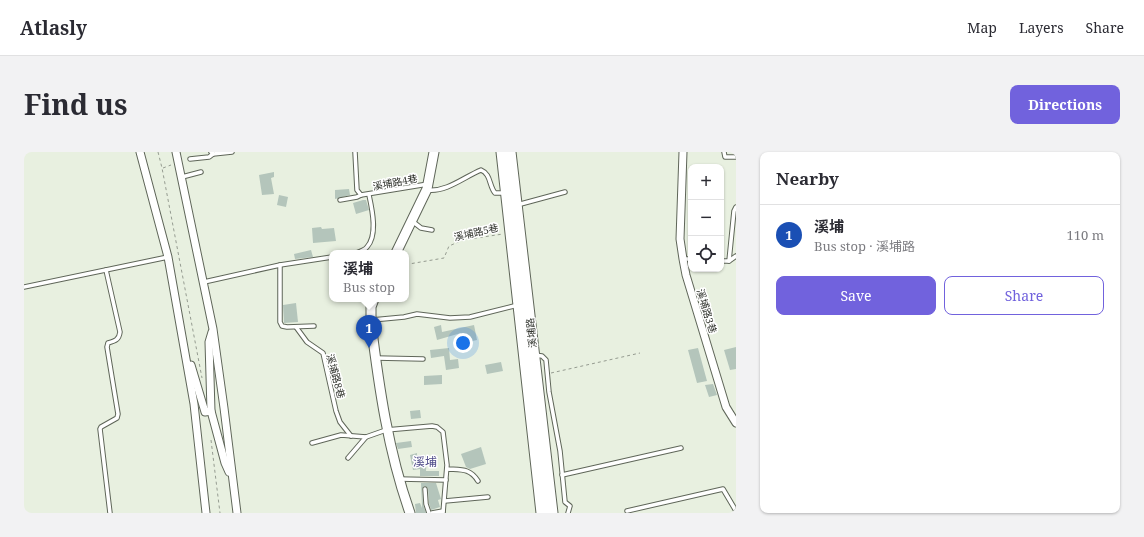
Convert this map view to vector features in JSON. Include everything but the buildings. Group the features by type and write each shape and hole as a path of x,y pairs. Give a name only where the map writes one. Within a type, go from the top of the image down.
{"main road":[{"name":"溪埔路","path":"502,152 542,513"},
{"name":"溪埔路","path":"510,152 552,513"}],"street":[{"path":"140,152 168,257 184,344 194,404 206,513"},
{"path":"176,152 213,329 237,513"},
{"path":"398,250 428,186 434,152"},
{"name":"溪埔路3巷","path":"683,152 680,239 686,276 726,407 736,423"},
{"path":"373,302 371,307 371,320 386,430 410,513"},
{"path":"213,329 209,342 212,412 225,463 232,480"},
{"path":"184,344 189,356 205,412 212,412"}],"lane":[{"path":"190,159 209,156 212,153 232,152"},
{"name":"溪埔路4巷","path":"355,152 357,190 361,195 428,186"},
{"path":"724,152 725,157 736,157"},
{"path":"428,186 436,191 443,189 480,170 488,177 492,190 495,193 506,193"},
{"path":"182,176 201,172"},
{"path":"516,205 565,192"},
{"path":"340,200 357,198 361,195"},
{"path":"362,250 367,247 371,240 374,222 369,195"},
{"path":"729,261 734,211 736,207"},
{"path":"412,221 421,228 432,230"},
{"path":"724,261 729,261 736,256"},
{"path":"24,287 168,257"},
{"path":"203,282 280,265 329,257"},
{"path":"683,258 688,259"},
{"path":"280,265 280,322 282,326 314,326"},
{"path":"106,270 120,332 119,337 108,343 107,347 118,414 117,418 100,429 110,513"},
{"path":"371,320 404,317 417,314 450,318 470,317 519,305"},
{"name":"溪埔路8巷","path":"296,327 307,342 323,353 336,411 340,422 350,436"},
{"path":"533,354 542,356 546,360 549,392 560,451 565,502 570,506 568,513"},
{"path":"376,358 423,360"},
{"path":"312,443 341,435 366,437 386,430 432,426 437,427 443,432 447,469 443,512 430,513 426,504 425,489"},
{"path":"348,458 366,437"},
{"path":"562,475 681,448"},
{"path":"447,469 467,471 473,474 478,481"},
{"path":"399,479 446,480"},
{"path":"627,511 723,490 736,512"},
{"path":"445,501 488,497"}],"path":[{"path":"158,152 202,378"},
{"path":"162,168 179,162"},
{"name":"溪埔路5巷","path":"409,264 444,258 449,246 463,240 511,232"},
{"path":"547,374 640,353"},
{"path":"211,435 220,513"}],"place":[{"name":"溪埔","path":"369,348"}],"district":[{"name":"溪埔","path":"425,461"}]}
